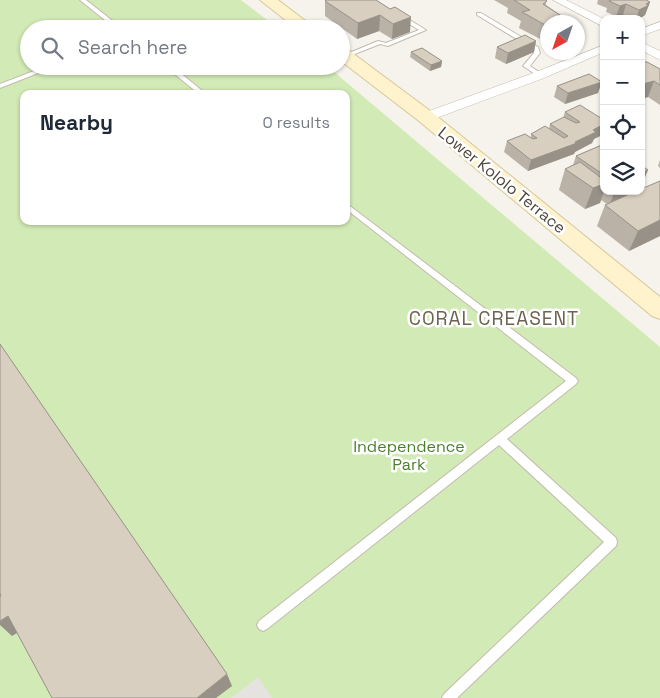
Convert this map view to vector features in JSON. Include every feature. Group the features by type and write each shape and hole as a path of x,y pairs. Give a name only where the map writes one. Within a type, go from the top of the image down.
{"street":[{"path":"268,0 296,20"},
{"path":"558,0 600,22"},
{"path":"645,32 660,26"},
{"path":"645,47 660,56"},
{"path":"426,118 540,75 600,50"},
{"name":"Lower Kololo Terrace","path":"350,59 426,118 660,310"}],"lane":[{"path":"83,0 109,20"},
{"path":"479,14 536,48 537,53 526,66 540,75"},
{"path":"350,52 380,42 386,45 423,30 408,21"},
{"path":"0,86 29,75"},
{"path":"179,75 198,90"},
{"path":"262,625 573,381 350,208"},
{"path":"448,698 612,542 500,439"}],"green space":[{"name":"Independence Park","path":"0,0 241,0 267,20 20,20 20,75 338,75 660,347 660,698 0,698"}],"shaded area":[{"path":"258,677 272,698 231,698"}],"building":[{"path":"326,0 376,0 390,9 395,7 411,17 393,24 380,15 358,23"},
{"path":"514,0 546,0 543,4 560,15 540,15 540,22 522,12 530,10"},
{"path":"646,0 650,2 646,4 649,5 639,10 626,4 620,6 609,1"},
{"path":"525,35 536,41 508,53 497,47"},
{"path":"422,48 442,61 431,65 411,52"},
{"path":"645,62 660,69 660,85 654,81 645,83"},
{"path":"589,74 600,81 600,83 568,93 557,86"},
{"path":"580,105 600,118 600,126 593,130 596,132 575,142 577,143 531,160 507,141 525,134 533,139 537,138 531,134 545,126 564,138 568,136 550,124 564,117 576,123 580,122 565,112"},
{"path":"600,146 600,172 576,156"},
{"path":"580,162 600,177 600,185 593,188 565,169"},
{"path":"660,181 660,220 638,231 605,205 627,195 645,195 645,187"},
{"path":"0,344 227,674 197,698 52,698 8,616 0,621"}],"district":[{"name":"CORAL CREASENT","path":"494,318"}]}
